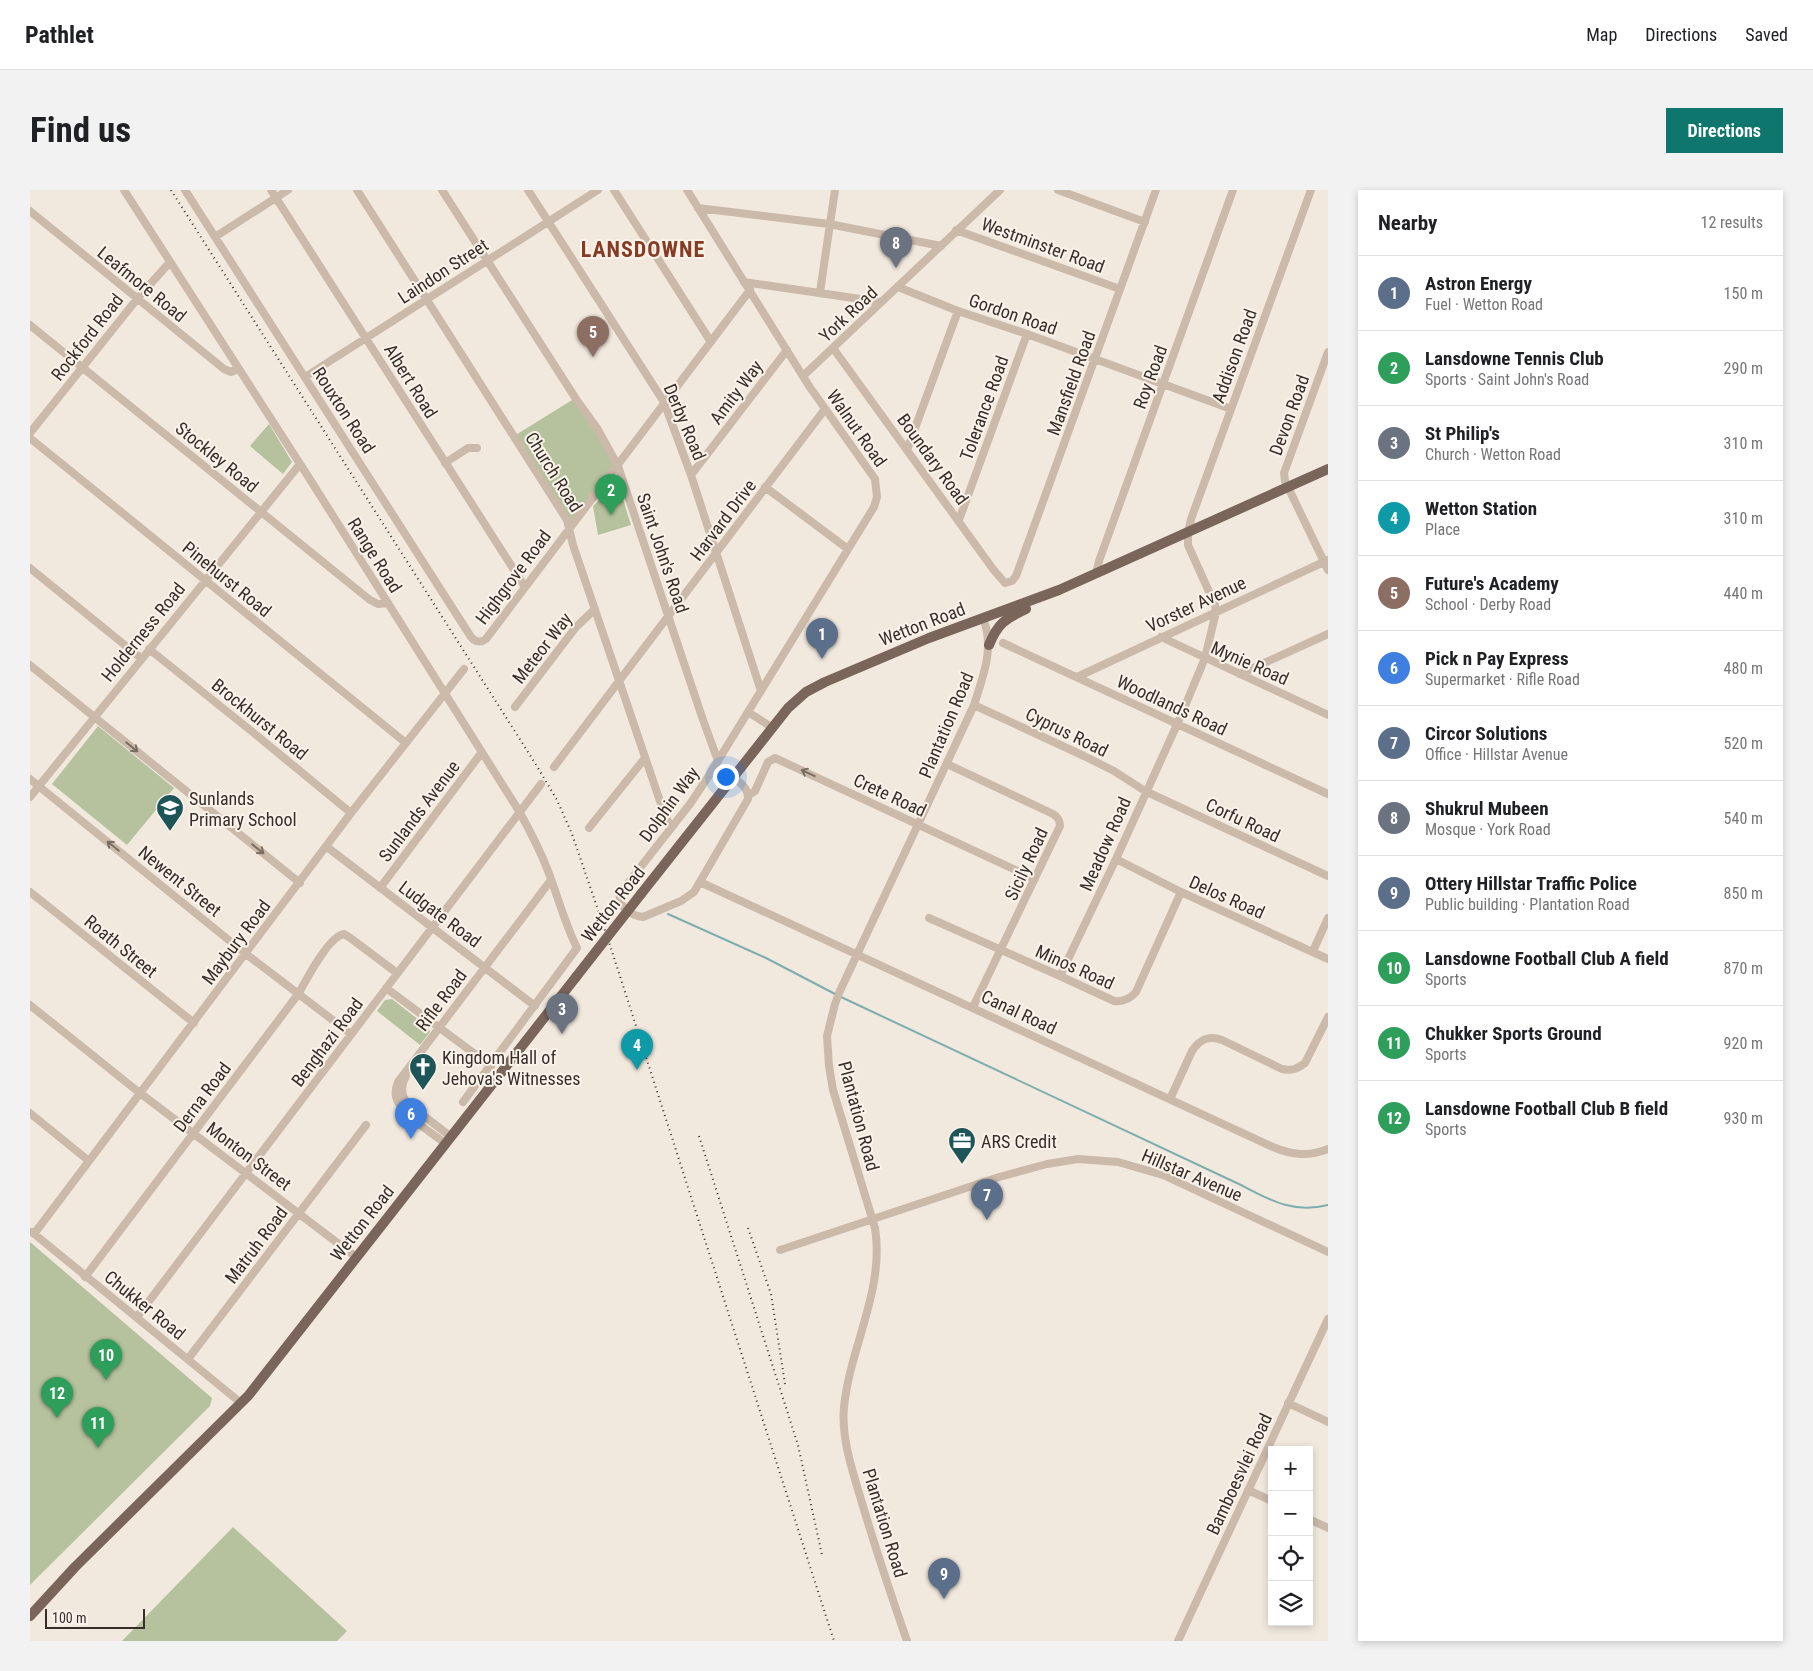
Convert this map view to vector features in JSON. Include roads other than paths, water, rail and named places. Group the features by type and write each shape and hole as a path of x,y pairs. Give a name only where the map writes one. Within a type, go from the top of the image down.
{"main road":[{"name":"Wetton Road","path":"30,1616 75,1567 184,1457 241,1403 273,1365 447,1140 795,701 815,687 889,654 1042,597 1328,469"},
{"path":"989,645 1002,621 1036,604 1042,597"},
{"name":"Wetton Road","path":"30,1608 75,1567"}],"street":[{"name":"Range Road","path":"124,190 388,603 519,811 536,843 577,948 535,1006"},
{"name":"Rouxton Road","path":"185,190 471,637 480,642"},
{"name":"Albert Road","path":"271,190 525,587"},
{"path":"215,237 288,190"},
{"name":"Church Road","path":"357,190 567,520 573,545 663,810 671,828"},
{"name":"Saint John's Road","path":"442,190 576,399 597,428 618,466 718,761"},
{"name":"Derby Road","path":"528,190 664,402 691,475 761,690"},
{"name":"Laindon Street","path":"305,377 598,190"},
{"path":"614,190 712,342"},
{"name":"Walnut Road","path":"687,190 803,376 868,468 875,479 877,488 874,508 748,712"},
{"path":"820,292 835,190"},
{"name":"York Road","path":"803,376 1000,190"},
{"path":"1058,190 1145,222"},
{"name":"Mansfield Road","path":"1010,582 1016,576 1156,190"},
{"name":"Roy Road","path":"1096,574 1102,552 1233,190"},
{"name":"Addison Road","path":"1188,533 1191,519 1311,190"},
{"path":"698,208 829,224 941,246"},
{"name":"Leafmore Road","path":"30,211 227,371 231,372 238,369"},
{"name":"Westminster Road","path":"956,230 1120,289"},
{"name":"Rockford Road","path":"30,432 84,368 137,299 170,262"},
{"path":"744,282 882,302"},
{"name":"Gordon Road","path":"898,287 958,311 1027,334 1231,409"},
{"name":"Highgrove Road","path":"480,642 486,638 618,466 664,402 712,342 750,290"},
{"path":"907,450 958,311"},
{"name":"Stockley Road","path":"30,325 370,600 378,604 388,603"},
{"name":"Tolerance Road","path":"958,520 1027,334"},
{"name":"Boundary Road","path":"833,348 1004,583 1010,582"},
{"name":"Amity Way","path":"691,475 787,350"},
{"name":"Devon Road","path":"1289,487 1284,473 1328,352"},
{"name":"Harvard Drive","path":"554,767 825,409"},
{"name":"Pinehurst Road","path":"30,438 406,743"},
{"path":"445,463 468,448 477,448"},
{"name":"Holderness Road","path":"30,797 204,580 300,464"},
{"path":"765,487 848,549"},
{"path":"1289,487 1326,561 1328,570"},
{"path":"1188,533 1188,545 1214,600 1216,612"},
{"name":"Vorster Avenue","path":"1077,677 1326,561"},
{"path":"30,568 142,659"},
{"name":"Meteor Way","path":"515,707 576,627 595,609"},
{"name":"Meadow Road","path":"1060,976 1116,859 1205,658 1216,612"},
{"name":"Plantation Road","path":"906,1641 854,1476 847,1450 843,1419 848,1382 875,1279 878,1248 872,1219 833,1090 827,1055 829,1026 834,1004 974,705 984,675 989,645 988,632 983,618"},
{"path":"1240,674 1328,634"},
{"name":"Mynie Road","path":"1161,637 1328,714"},
{"name":"Woodlands Road","path":"1003,643 1328,794"},
{"name":"Brockhurst Road","path":"149,650 351,813"},
{"path":"30,665 300,883"},
{"name":"Maybury Road","path":"32,1233 141,1093 327,848 351,813 464,669"},
{"name":"Cyprus Road","path":"974,705 1114,771 1145,791"},
{"path":"748,712 773,728"},
{"name":"Dolphin Way","path":"748,712 690,804 621,892 619,898 622,906 637,916 643,917 687,898 694,892 745,807 749,795"},
{"name":"Sunlands Avenue","path":"380,888 482,752"},
{"path":"589,828 645,758"},
{"name":"Crete Road","path":"749,795 754,791 768,762 775,758 1036,879"},
{"name":"Sicily Road","path":"947,764 1053,814 1059,819 1060,826 973,1008"},
{"path":"733,778 745,788 749,795"},
{"name":"Newent Street","path":"30,779 246,954 351,1034"},
{"name":"Benghazi Road","path":"137,1317 541,784"},
{"name":"Corfu Road","path":"1145,791 1328,876"},
{"name":"Ludgate Road","path":"327,848 535,1006"},
{"name":"Delos Road","path":"1116,859 1180,892 1328,959"},
{"name":"Rifle Road","path":"447,1140 410,1116 398,1104 395,1091 398,1082 551,880"},
{"name":"Canal Road","path":"700,882 1280,1150 1299,1155 1310,1155 1328,1149"},
{"name":"Roath Street","path":"30,892 194,1023"},
{"name":"Minos Road","path":"928,918 1114,1002 1120,1002 1136,992 1180,892"},
{"path":"1312,951 1328,918"},
{"name":"Derna Road","path":"85,1276 299,993 315,965 335,938 340,934 349,937 397,973"},
{"path":"386,988 491,1066"},
{"name":"Monton Street","path":"30,1004 141,1093 356,1257"},
{"path":"463,1102 535,1006"},
{"path":"1170,1099 1192,1051 1196,1045 1206,1038 1212,1036 1282,1069 1291,1070 1305,1063 1328,1017"},
{"path":"30,1113 89,1161"},
{"name":"Matruh Road","path":"188,1359 366,1125"},
{"name":"Hillstar Avenue","path":"780,1250 999,1177 1047,1164 1078,1160 1118,1162 1163,1175 1328,1252"},
{"name":"Chukker Road","path":"32,1233 241,1403"},
{"name":"Bamboesvlei Road","path":"1178,1641 1288,1403 1324,1337 1328,1319"},
{"path":"1288,1403 1328,1422"},
{"path":"1248,1490 1268,1500"},
{"path":"1313,1521 1328,1528"}],"waterway":[{"path":"668,914 766,958 837,995"},
{"path":"841,997 1262,1196 1293,1207 1304,1208 1328,1205"}],"railway":[{"path":"171,190 557,800 572,834 608,939 834,1641"},
{"path":"699,1136 798,1445 822,1555"},
{"path":"748,1228 771,1294 785,1384"}],"place":[{"name":"Shukrul Mubeen","path":"896,268"},
{"name":"Future's Academy","path":"593,357"},
{"name":"Lansdowne Tennis Club","path":"611,515"},
{"name":"Astron Energy","path":"822,659"},
{"name":"Sunlands Primary School","path":"170,832"},
{"name":"St Philip's","path":"562,1034"},
{"name":"Wetton Station","path":"637,1070"},
{"name":"Kingdom Hall of Jehova's Witnesses","path":"423,1091"},
{"name":"Pick n Pay Express","path":"411,1139"},
{"name":"ARS Credit","path":"962,1165"},
{"name":"Circor Solutions","path":"987,1220"},
{"name":"Lansdowne Football Club A field","path":"106,1380"},
{"name":"Lansdowne Football Club B field","path":"57,1418"},
{"name":"Chukker Sports Ground","path":"98,1448"},
{"name":"Ottery Hillstar Traffic Police","path":"944,1599"}],"district":[{"name":"LANSDOWNE","path":"643,249"}]}
